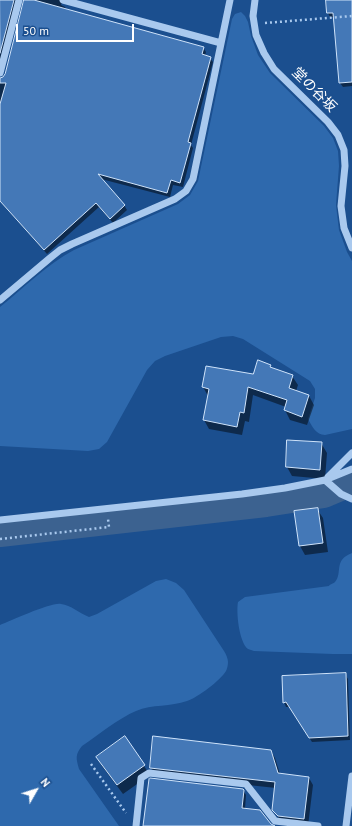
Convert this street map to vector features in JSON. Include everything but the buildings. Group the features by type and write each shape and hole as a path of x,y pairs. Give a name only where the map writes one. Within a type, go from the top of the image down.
{"street":[{"path":"0,73 20,0"},
{"path":"63,0 221,43"},
{"path":"0,300 60,250 175,199 186,191 193,179 230,0"},
{"name":"堂の谷坂","path":"255,0 253,16 256,35 264,53 274,69 328,122 338,135 344,150 345,166 341,206 344,228 352,248"},
{"path":"328,482 352,453"},
{"path":"0,520 242,494 328,482 352,469"},
{"path":"328,482 341,494 352,499"},
{"path":"136,826 141,778 149,773 246,784 275,821 318,826"},
{"path":"346,826 352,776"}],"path":[{"path":"255,24 352,16"},
{"path":"0,539 109,527 109,524"},
{"path":"91,764 126,814"}],"shaded area":[{"path":"241,12 248,22 258,55 270,73 324,126 333,138 338,151 339,166 336,205 339,230 352,261 352,429 325,435 317,432 308,419 315,398 315,389 310,381 243,339 233,336 221,337 165,356 155,361 147,370 107,442 99,449 88,451 0,446 0,307 54,262 74,250 178,204 190,195 198,181 232,19 235,14"},
{"path":"352,553 352,654 254,651 248,649 240,634 237,613 238,602 245,597 329,586 335,582 337,578 342,559"},
{"path":"166,579 176,583 184,590 224,651 228,661 226,671 214,684 191,699 181,703 148,707 136,711 109,727 82,746 77,757 79,769 119,826 0,826 0,625 56,604 68,606 89,617 156,581"}],"waterway":[{"path":"0,533 266,503 324,494 352,482"}]}
